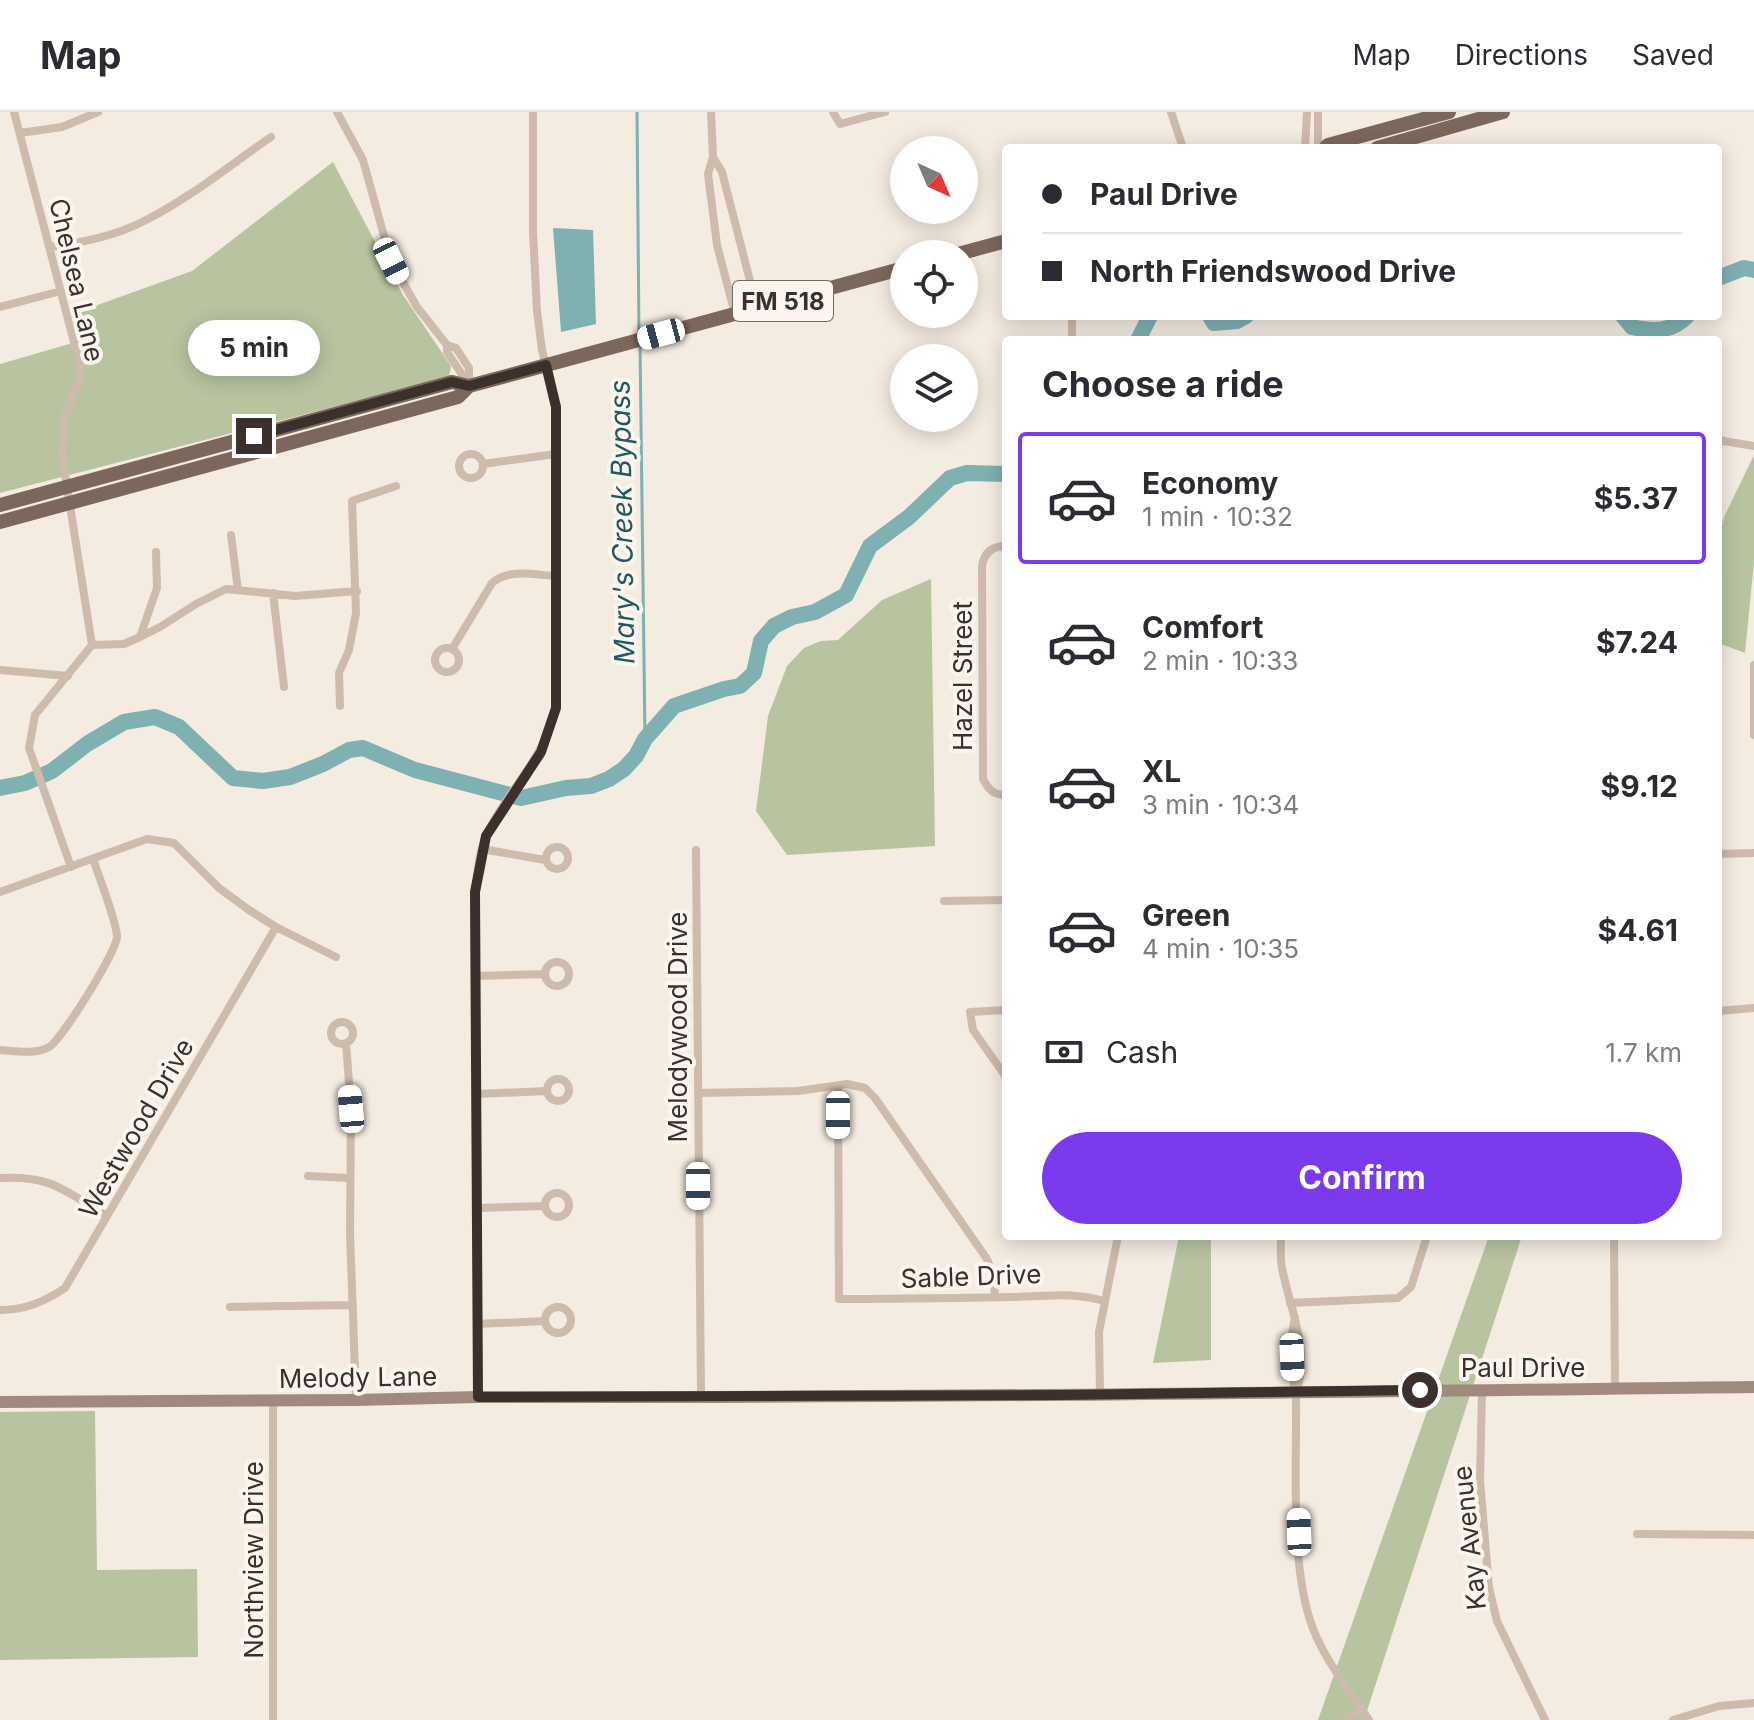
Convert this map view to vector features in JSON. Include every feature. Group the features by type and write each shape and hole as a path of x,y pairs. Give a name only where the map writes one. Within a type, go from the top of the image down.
{"main road":[{"path":"1332,144 1449,112"},
{"path":"1385,144 1394,136 1445,120 1459,112"},
{"path":"1390,144 1503,112"},
{"path":"978,249 1002,242"},
{"name":"FM 518","path":"0,505 452,382 469,386 890,272"},
{"name":"FM 518","path":"0,522 458,397 469,386"}],"street":[{"name":"Chelsea Lane","path":"14,112 82,373 64,418 62,455 92,645"},
{"path":"20,133 62,127 98,112"},
{"path":"337,112 363,160 391,261 417,307 447,345 456,348 469,368 469,386"},
{"path":"478,1397 475,892 486,836 541,752 556,708 556,407 537,311 533,232 533,112"},
{"path":"711,112 713,157 708,174 717,245 735,314"},
{"path":"833,112 840,124 885,112"},
{"path":"1171,112 1182,144"},
{"path":"1305,144 1307,112"},
{"path":"1318,112 1318,144"},
{"path":"50,247 86,242 144,222 271,137"},
{"path":"713,157 722,172 757,308"},
{"path":"0,307 61,291"},
{"path":"1722,441 1754,446"},
{"path":"483,464 556,454"},
{"path":"340,706 339,673 349,650 356,613 352,501 396,486"},
{"path":"231,535 238,590"},
{"name":"Hazel Street","path":"1001,795 988,788 982,769 982,566 987,553 1002,547"},
{"path":"140,637 157,588 156,552"},
{"path":"452,649 492,583 499,577 510,574 556,576"},
{"path":"71,867 29,748 35,715 92,645 124,644 226,589 295,596 357,591"},
{"path":"273,593 284,687"},
{"path":"1754,665 1754,735"},
{"path":"0,670 68,676"},
{"path":"0,892 147,839 174,843 219,888 276,927 336,957"},
{"path":"482,849 507,856 545,860"},
{"name":"Melodywood Drive","path":"696,850 701,1396"},
{"path":"1722,854 1754,853"},
{"path":"0,1050 34,1051 50,1047 72,1019 114,953 117,937 93,859"},
{"path":"944,901 1002,900"},
{"name":"Westwood Drive","path":"0,1310 19,1310 45,1301 65,1288 276,927"},
{"path":"476,976 545,974"},
{"path":"1722,1011 1754,1008"},
{"path":"1002,1010 970,1012 973,1030 1002,1071"},
{"path":"346,1043 351,1109 349,1178 356,1400"},
{"name":"Sable Drive","path":"838,1085 839,1299 1062,1293 1104,1301"},
{"path":"698,1093 860,1085 875,1098 987,1259 994,1279 995,1297"},
{"path":"476,1094 547,1091"},
{"path":"0,1178 29,1176 50,1182 107,1216"},
{"path":"308,1176 349,1178"},
{"path":"477,1208 545,1206"},
{"path":"1100,1395 1099,1332 1117,1240"},
{"path":"1281,1240 1281,1264 1299,1328 1302,1376 1296,1393 1299,1560 1310,1620 1336,1670 1369,1720"},
{"path":"1290,1303 1398,1298 1411,1287 1426,1240"},
{"path":"1614,1240 1615,1389"},
{"path":"230,1307 353,1305"},
{"path":"477,1324 545,1321"},
{"name":"Paul Drive","path":"1100,1395 1754,1387"},
{"name":"Kay Avenue","path":"1482,1389 1480,1480 1489,1588 1497,1621 1545,1720"},
{"name":"Melody Lane","path":"0,1402 1100,1395"},
{"name":"Northview Drive","path":"273,1400 273,1720"},
{"path":"1637,1534 1754,1535"},
{"path":"1673,1720 1719,1706 1754,1703"},
{"path":"1345,1720 1362,1710"}],"green space":[{"path":"333,162 403,295 451,366 449,377 0,493 0,364 90,338 81,311 192,271"},
{"path":"1754,455 1754,562 1745,653 1722,644 1722,524"},
{"path":"931,579 935,846 787,855 756,811 768,716 787,666 804,648 821,641 838,640 882,600"},
{"path":"1178,1240 1211,1240 1211,1360 1153,1363"},
{"path":"1488,1240 1521,1240 1364,1720 1318,1720"},
{"path":"95,1411 97,1570 197,1569 198,1657 0,1660 0,1412"}],"water":[{"path":"553,228 593,230 596,324 561,332"}],"waterway":[{"name":"Mary's Creek Bypass","path":"637,112 639,336"},
{"path":"1722,276 1744,268 1754,270"},
{"path":"1140,336 1148,320"},
{"path":"1212,320 1214,323 1239,320"},
{"path":"1626,320 1632,327 1647,330 1669,328 1682,320"},
{"name":"Mary's Creek Bypass","path":"640,344 645,739"},
{"path":"0,788 25,783 52,771 87,744 124,722 155,717 179,727 233,778 263,781 290,777 349,750 363,748 415,770 521,798 591,786 624,769 674,706 740,686 754,673 761,641 774,626 792,617 815,612 846,595 870,546 909,517 950,478 967,473 1002,474"}],"route":[{"path":"254,436 452,382 469,386 546,365 556,407 556,708 541,752 486,836 475,892 478,1397 1420,1390"}]}
